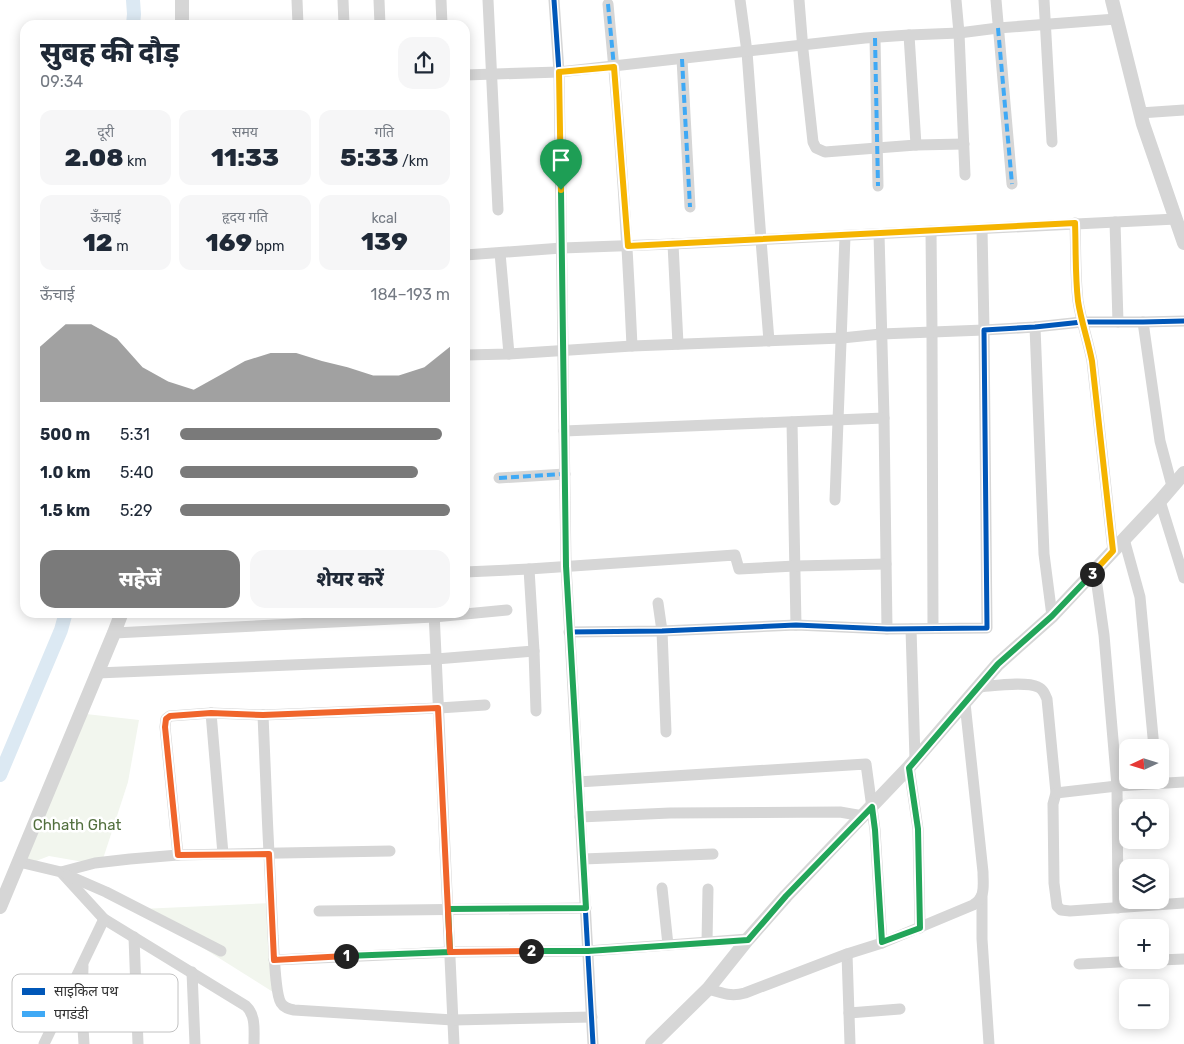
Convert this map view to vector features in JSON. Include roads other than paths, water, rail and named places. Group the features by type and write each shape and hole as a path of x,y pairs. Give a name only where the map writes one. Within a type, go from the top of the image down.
{"street":[{"path":"182,0 182,20"},
{"path":"297,0 298,20"},
{"path":"342,0 344,20"},
{"path":"379,0 380,20"},
{"path":"441,0 442,20"},
{"path":"488,0 498,210"},
{"path":"554,0 559,72 566,566 593,1044"},
{"path":"740,0 747,52 769,341"},
{"path":"799,0 802,46 813,142 816,148 825,152 878,147 964,144"},
{"path":"956,0 965,175"},
{"path":"996,0 1012,184"},
{"path":"1044,0 1052,142"},
{"path":"1112,0 1140,112 1183,236"},
{"path":"608,4 628,246 632,346"},
{"path":"470,75 559,72 875,38 959,33 998,28 1116,19"},
{"path":"909,35 916,145"},
{"path":"875,38 878,186"},
{"path":"682,59 690,207"},
{"path":"1140,112 1184,110"},
{"path":"470,255 562,248 1176,219"},
{"path":"1115,222 1118,322"},
{"path":"1075,223 1078,298 1092,361 1113,551"},
{"path":"570,632 662,631 796,625 887,629 987,628 982,229"},
{"path":"931,231 933,628"},
{"path":"879,234 887,629"},
{"path":"835,500 845,236"},
{"path":"673,244 678,344"},
{"path":"500,253 508,354"},
{"path":"470,356 632,346 1035,328 1082,322 1184,321"},
{"path":"1143,322 1160,441 1172,486"},
{"path":"1035,328 1044,554 1052,616"},
{"path":"564,431 884,418"},
{"path":"792,422 796,625"},
{"path":"652,1044 708,989 786,896 912,763 998,664 1052,616 1184,473"},
{"path":"499,478 565,474"},
{"path":"1160,501 1184,578"},
{"path":"1124,539 1140,596 1153,739"},
{"path":"470,572 735,555 739,569 886,564"},
{"path":"529,569 536,711"},
{"path":"1095,571 1104,634 1117,786 1118,908"},
{"path":"658,603 662,631 666,732"},
{"path":"470,613 507,610"},
{"path":"0,907 120,618"},
{"path":"114,633 381,618"},
{"path":"434,618 454,1044"},
{"path":"911,628 912,763 918,829 920,928"},
{"path":"98,673 436,659 534,651"},
{"path":"978,687 1025,684 1038,687 1044,692 1047,699 1056,793 1053,813 1054,883 1057,906 1061,910 1070,912 1184,904"},
{"path":"965,702 983,872 982,939 989,1044"},
{"path":"178,855 165,727 166,719 170,716 211,713 263,715 485,705"},
{"path":"211,713 223,854"},
{"path":"263,715 274,960 279,997 282,1004 288,1009 453,1020 592,1017"},
{"path":"578,782 866,764 868,811 875,830 882,942"},
{"path":"1169,781 1184,782"},
{"path":"1056,793 1117,786"},
{"path":"580,818 690,812 868,811"},
{"path":"61,872 95,863 178,855 390,851"},
{"path":"583,859 713,854"},
{"path":"19,862 61,872 106,892 220,951"},
{"path":"61,872 104,919 246,1006 250,1010 254,1023 254,1044"},
{"path":"662,888 668,945"},
{"path":"707,942 708,889"},
{"path":"708,989 737,996 920,928 973,905 980,901 982,896"},
{"path":"319,911 586,908"},
{"path":"78,974 104,919"},
{"path":"134,937 135,974"},
{"path":"274,960 450,952 588,951 748,940"},
{"path":"846,954 850,1044"},
{"path":"1169,960 1184,959"},
{"path":"1079,964 1119,962"},
{"path":"83,963 83,974"},
{"path":"192,972 195,1044"},
{"path":"849,1013 900,1009"},
{"path":"44,1044 50,1032"}],"waterway":[{"path":"133,0 133,20"},
{"path":"0,775 64,618"}],"park label":[{"name":"Chhath Ghat","path":"77,825"}]}
